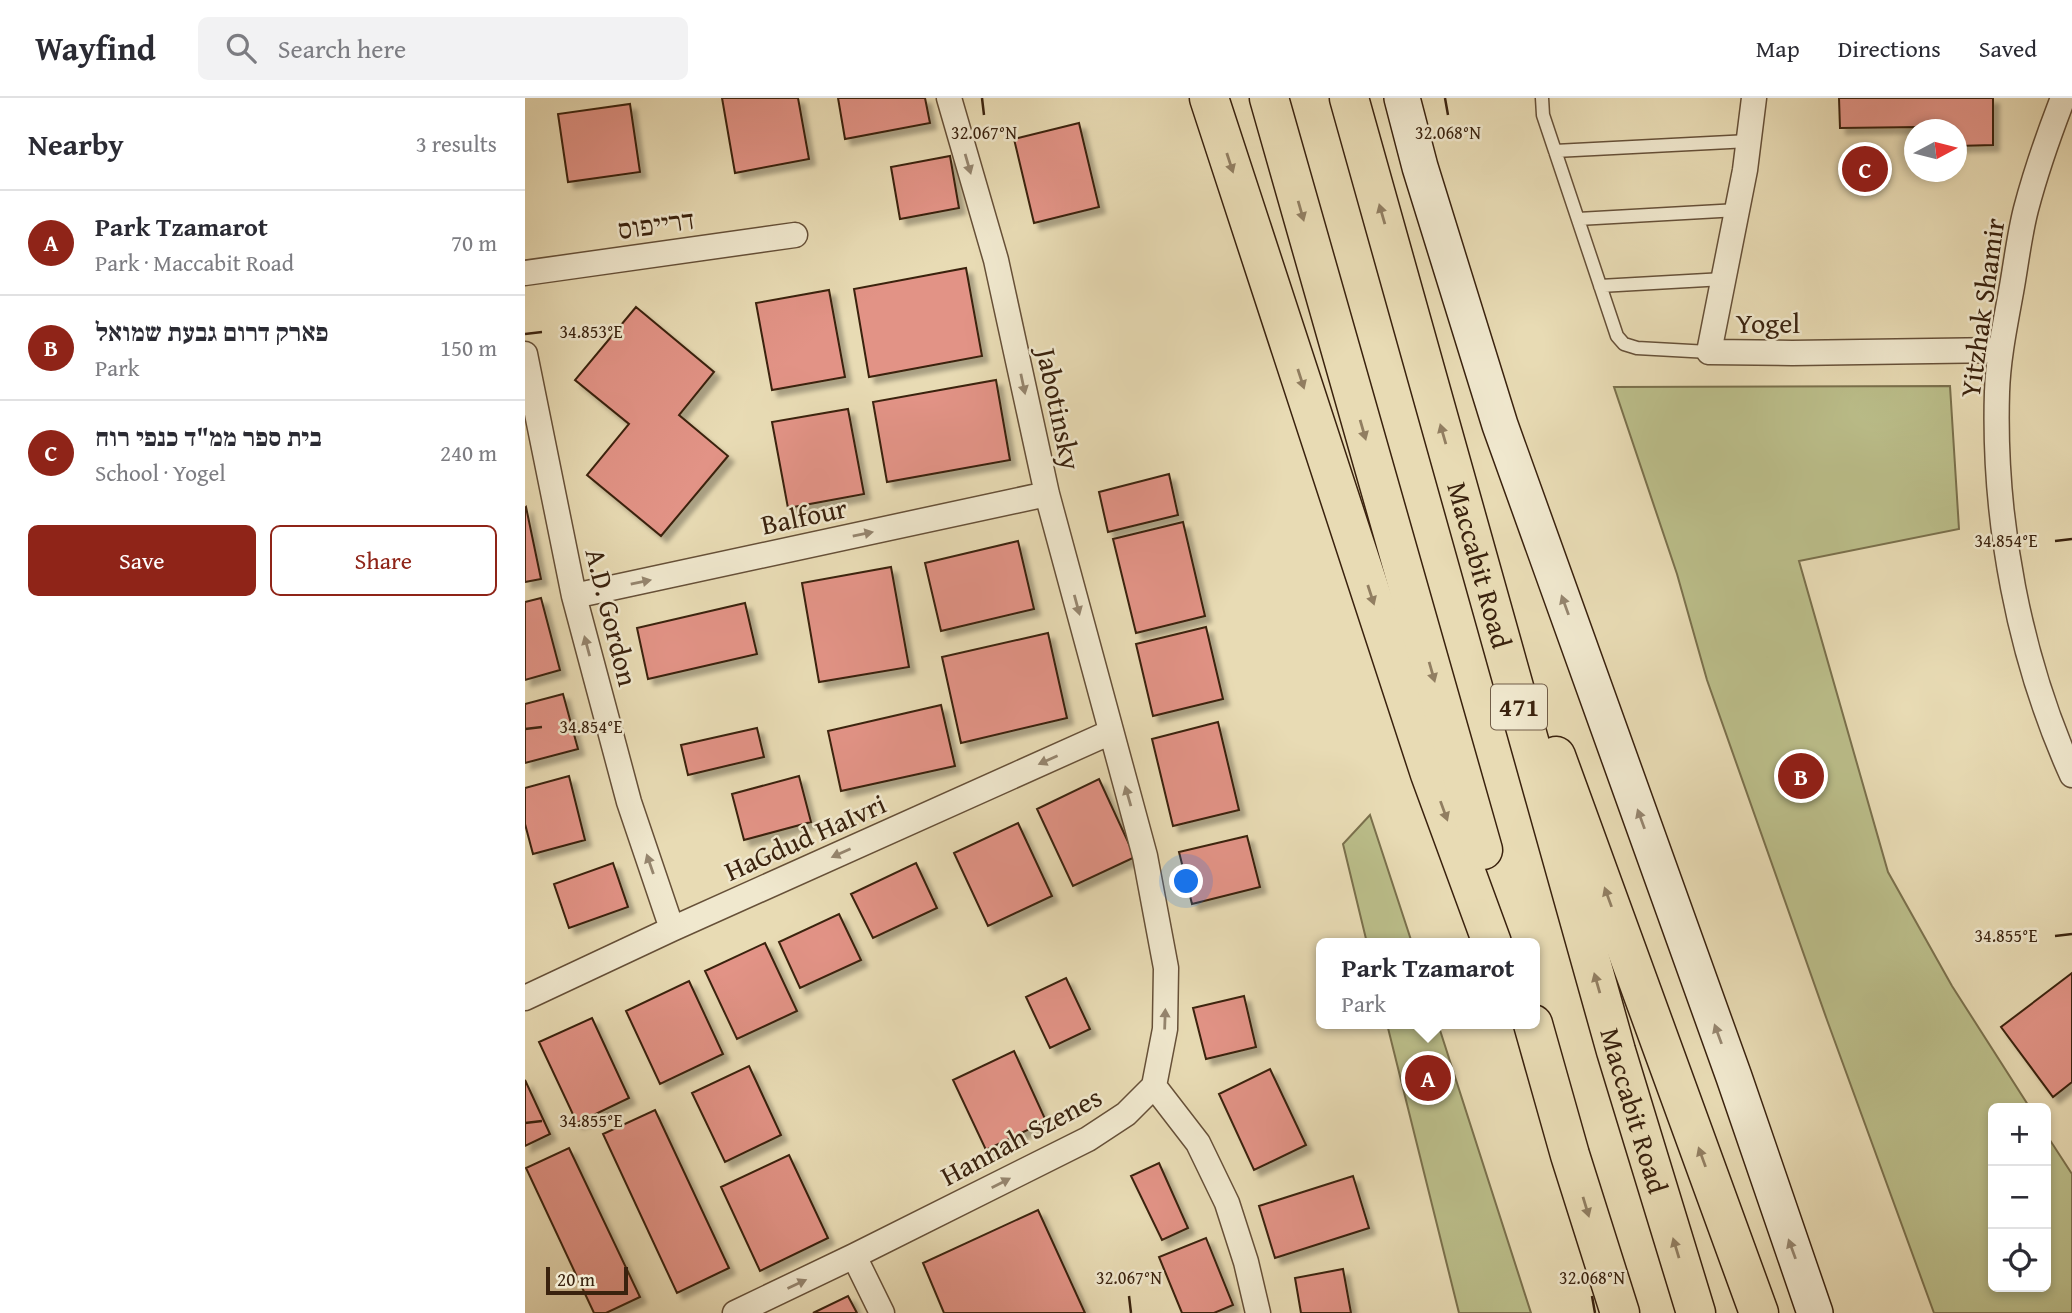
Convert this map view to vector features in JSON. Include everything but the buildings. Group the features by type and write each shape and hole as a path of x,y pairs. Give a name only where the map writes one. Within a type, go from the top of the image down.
{"highway":[{"path":"1209,98 1430,774 1490,938"},
{"name":"471","path":"1269,98 1509,938"},
{"name":"Maccabit Road","path":"1349,98 1609,1024 1696,1313"},
{"path":"1455,478 1759,1313"},
{"path":"1524,1029 1570,1155"},
{"path":"1533,1029 1620,1313"}],"main road":[{"path":"1402,98 1420,167 1500,425 1729,1064 1815,1313"}],"street":[{"name":"Jabotinsky","path":"949,98 996,260 1047,494 1111,732"},
{"name":"Yogel","path":"1753,98 1738,210 1709,352 2001,350"},
{"name":"Yitzhak Shamir","path":"2063,98 2045,146 2026,211 2001,350 1997,390 1997,451 2010,576 2046,708 2071,772"},
{"name":"דרייפוס","path":"525,273 795,235"},
{"name":"A.D. Gordon","path":"525,355 574,596 629,802 672,929"},
{"name":"Balfour","path":"574,596 1047,494"},
{"name":"HaGdud HaIvri","path":"525,998 1111,732"},
{"path":"1111,732 1145,856 1166,968 1165,1029 1154,1086 1198,1143 1227,1203 1246,1262 1258,1313"},
{"name":"Hannah Szenes","path":"735,1313 1088,1139 1126,1114 1154,1086"},
{"path":"854,1256 881,1313"}],"lane":[{"path":"1542,98 1543,115 1618,336 1625,344 1651,350 1709,352"},
{"path":"1555,151 1749,141"},
{"path":"1577,219 1738,210"},
{"path":"1600,286 1724,279"}],"green space":[{"path":"1950,386 1959,529 1799,561 1888,872 1952,986 2027,1103 1988,1103 1988,1292 2051,1292 2051,1142 2072,1174 2072,1313 1934,1313 1707,680 1677,574 1614,387"},
{"path":"1370,815 1410,938 1366,938 1343,844"},
{"path":"1388,1029 1440,1029 1531,1313 1459,1313"}],"place":[{"name":"בית ספר ממ\"ד כנפי רוח","path":"1865,169"},
{"name":"פארק דרום גבעת שמואל","path":"1801,776"},
{"name":"Park Tzamarot","path":"1428,1078"}]}
